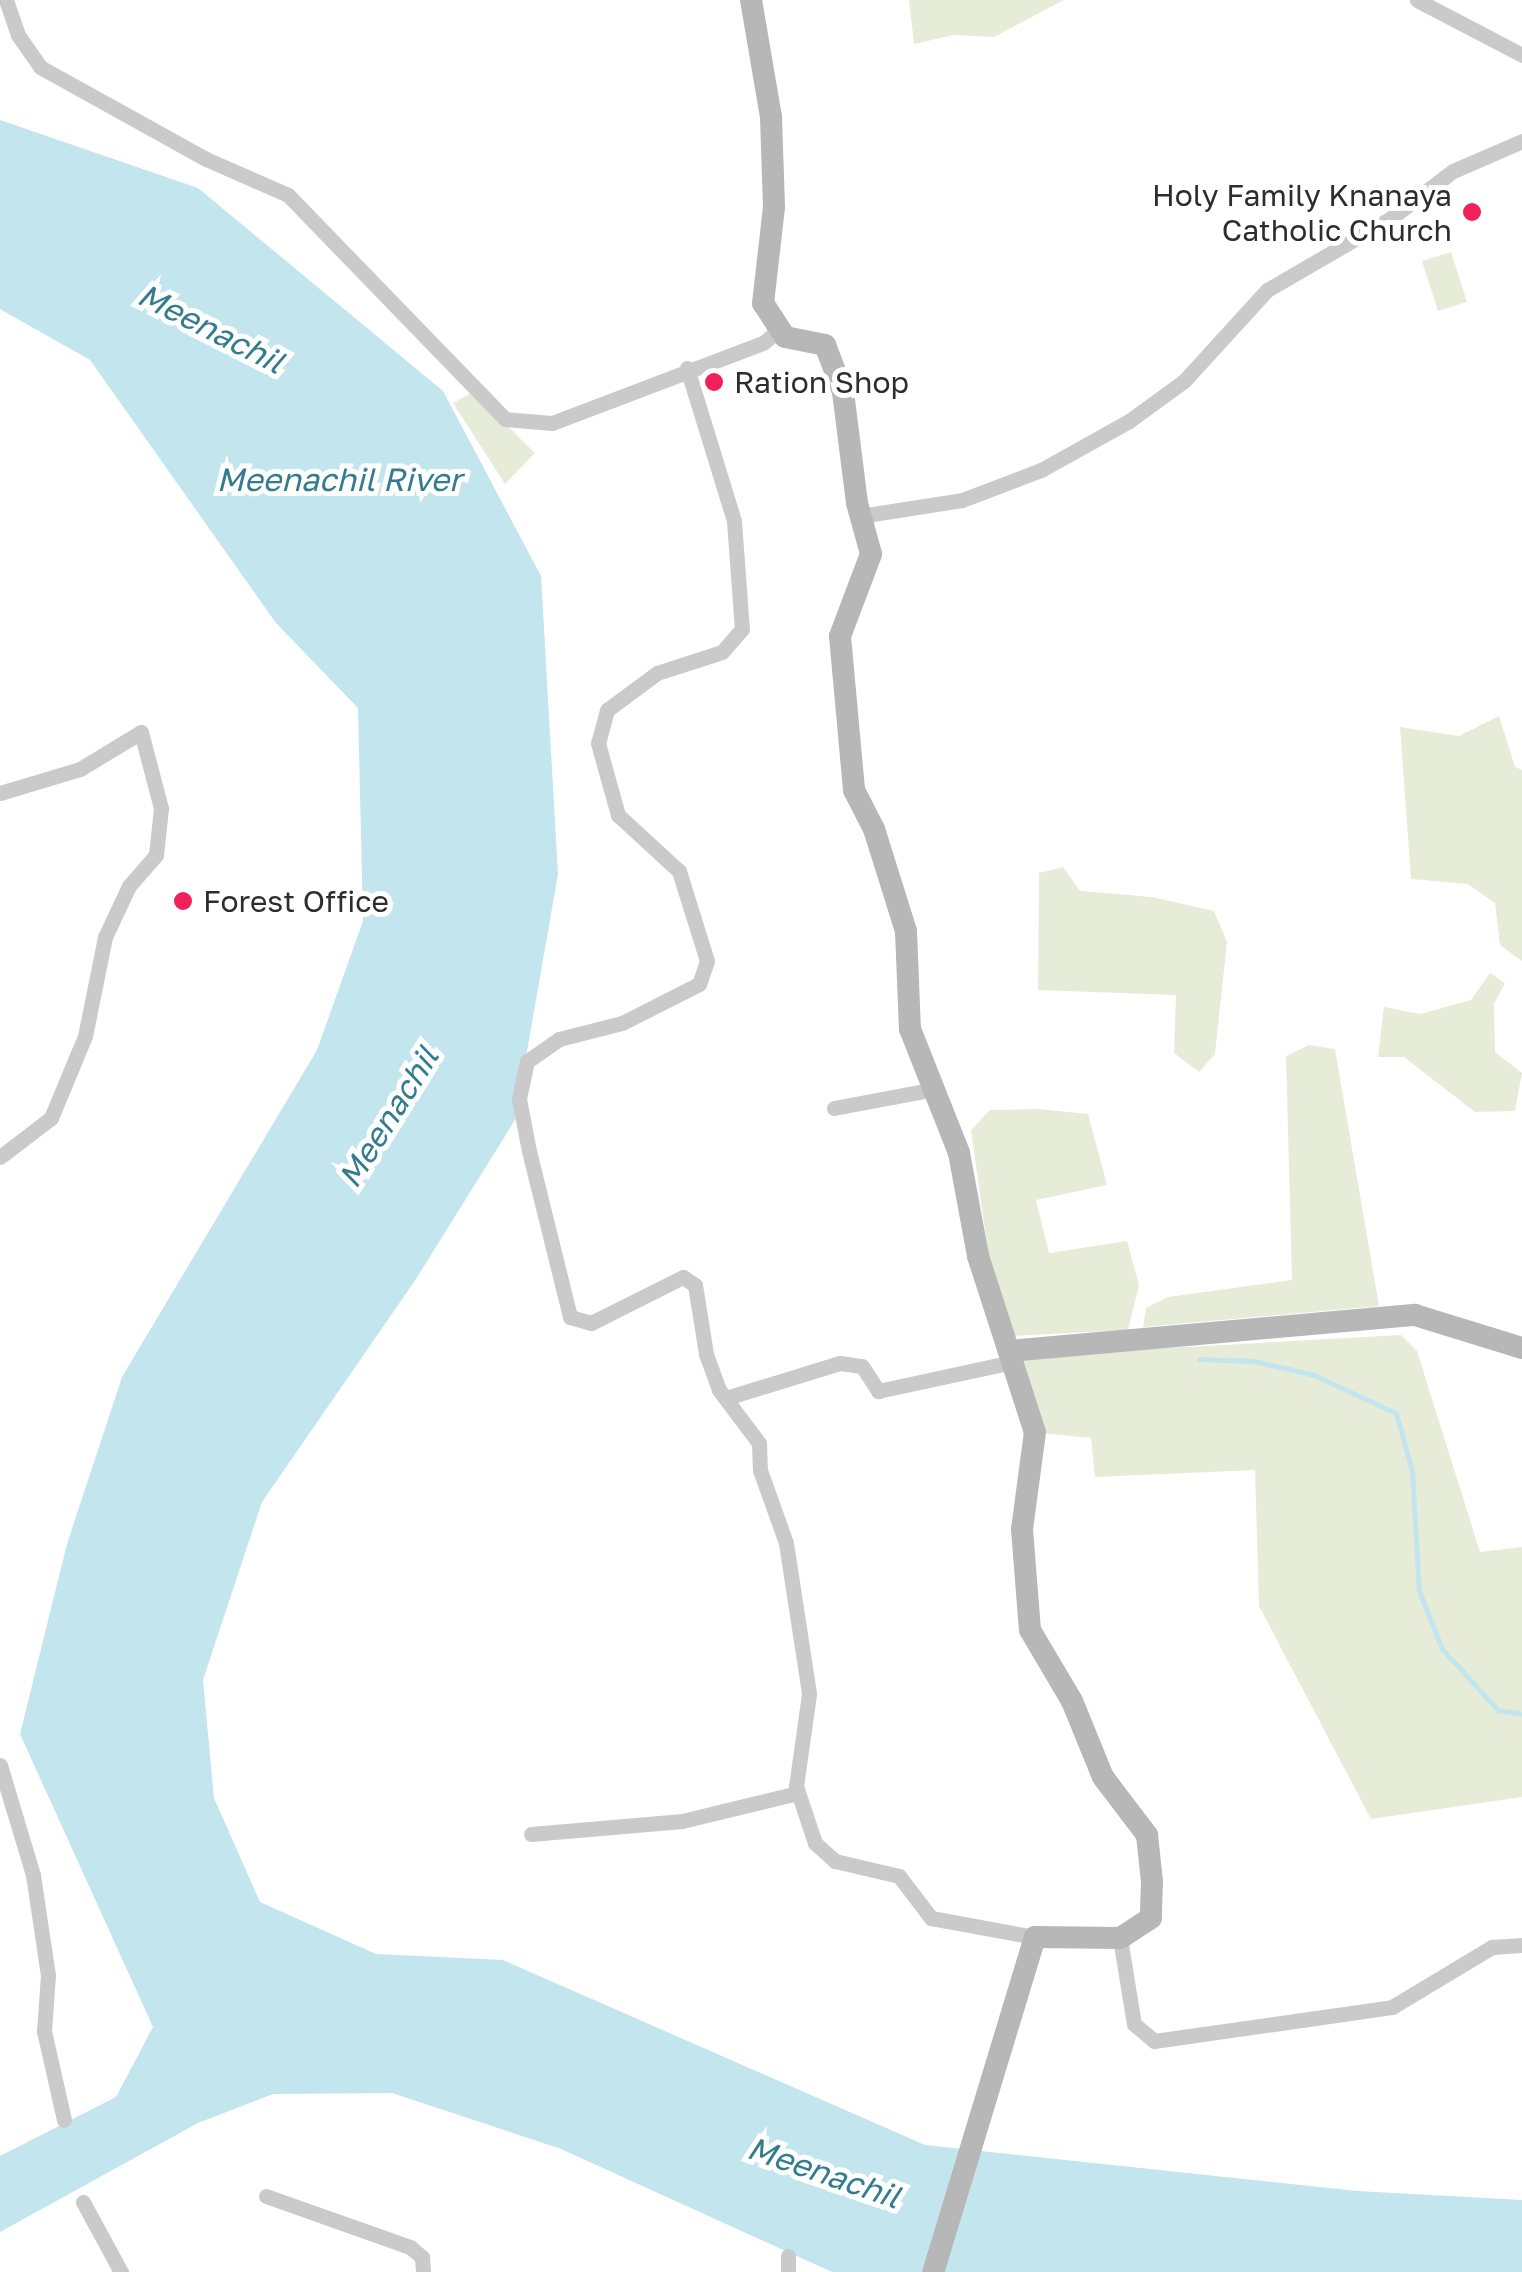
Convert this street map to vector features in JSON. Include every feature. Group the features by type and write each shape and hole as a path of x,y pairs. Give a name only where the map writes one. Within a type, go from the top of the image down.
{"main road":[{"path":"750,0 771,116 774,207 763,303 778,331 825,345 836,362 860,516 871,554 840,636 854,790 874,829 906,932 910,1030 930,1090 959,1153 978,1256 1035,1432 1022,1529 1030,1630 1072,1701 1103,1778 1147,1834 1151,1918 1120,1938 1035,1937 933,2272"},
{"path":"1010,1356 1416,1316 1522,1348"}],"street":[{"path":"6,0 18,35 40,68 172,142 288,194 505,420 552,422 687,368 763,343 778,331"},
{"path":"1417,0 1522,55"},
{"path":"860,516 962,500 1041,470 1130,421 1184,381 1266,290 1391,218 1452,172 1522,141"},
{"path":"687,368 734,522 742,629 722,652 657,672 607,710 598,743 618,815 679,871 707,961 699,984 622,1023 559,1039 527,1061 519,1099 570,1317 591,1323 683,1277 694,1285 706,1354 726,1398 759,1443 760,1470 786,1543 804,1629 809,1694 798,1793 815,1844 834,1861 899,1876 932,1918 1035,1937"},
{"path":"0,793 80,769 142,732 162,808 156,854 129,886 105,937 84,1036 51,1118 0,1157"},
{"path":"834,1108 930,1090"},
{"path":"726,1398 840,1363 862,1366 878,1392 1010,1356"},
{"path":"0,1766 33,1874 48,1975 44,2031 64,2120"},
{"path":"532,1834 682,1821 798,1793"},
{"path":"1120,1938 1134,2024 1154,2041 1392,2007 1492,1947 1522,1945"},
{"path":"266,2196 410,2247 422,2257 423,2272"},
{"path":"83,2202 121,2272"}],"green space":[{"path":"909,0 1064,0 994,37 954,35 914,44"},
{"path":"1451,252 1467,302 1438,311 1422,261"},
{"path":"473,392 535,453 505,484 453,403"},
{"path":"1499,716 1515,767 1522,770 1522,961 1500,945 1495,903 1468,884 1411,879 1400,727 1459,736"},
{"path":"1063,867 1080,891 1152,897 1214,911 1227,942 1215,1054 1199,1072 1174,1053 1176,995 1038,990 1039,873"},
{"path":"1490,973 1505,983 1494,1004 1495,1052 1522,1073 1515,1111 1475,1112 1404,1057 1378,1057 1384,1007 1420,1014 1471,1000"},
{"path":"1309,1045 1335,1049 1379,1306 1143,1327 1146,1308 1168,1297 1292,1280 1286,1056"},
{"path":"990,1110 1088,1114 1107,1185 1036,1200 1049,1253 1127,1241 1139,1285 1128,1330 1013,1336 991,1273 971,1130"},
{"path":"1401,1335 1417,1351 1480,1552 1522,1547 1522,1797 1371,1819 1259,1606 1255,1470 1095,1477 1091,1438 1042,1433 1019,1367 1024,1356"}],"water":[{"name":"Meenachil River","path":"0,120 198,188 443,391 541,576 558,874 515,1120 416,1279 262,1502 203,1680 214,1798 260,1902 376,1954 503,1960 925,2145 1357,2191 1522,2200 1522,2272 832,2272 561,2149 392,2093 273,2094 198,2123 0,2232 0,2156 116,2097 153,2027 20,1734 67,1544 122,1377 317,1050 363,921 358,708 276,623 90,360 0,309"}],"waterway":[{"path":"1199,1359 1254,1361 1314,1375 1396,1413 1412,1471 1419,1591 1442,1649 1498,1710 1522,1714"}],"place":[{"name":"Holy Family Knanaya Catholic Church","path":"1472,212"},
{"name":"Ration Shop","path":"714,382"},
{"name":"Forest Office","path":"183,901"}],"water label":[{"name":"Meenachil","path":"211,328"},
{"name":"Meenachil","path":"388,1117"},
{"name":"Meenachil","path":"824,2172"}]}
